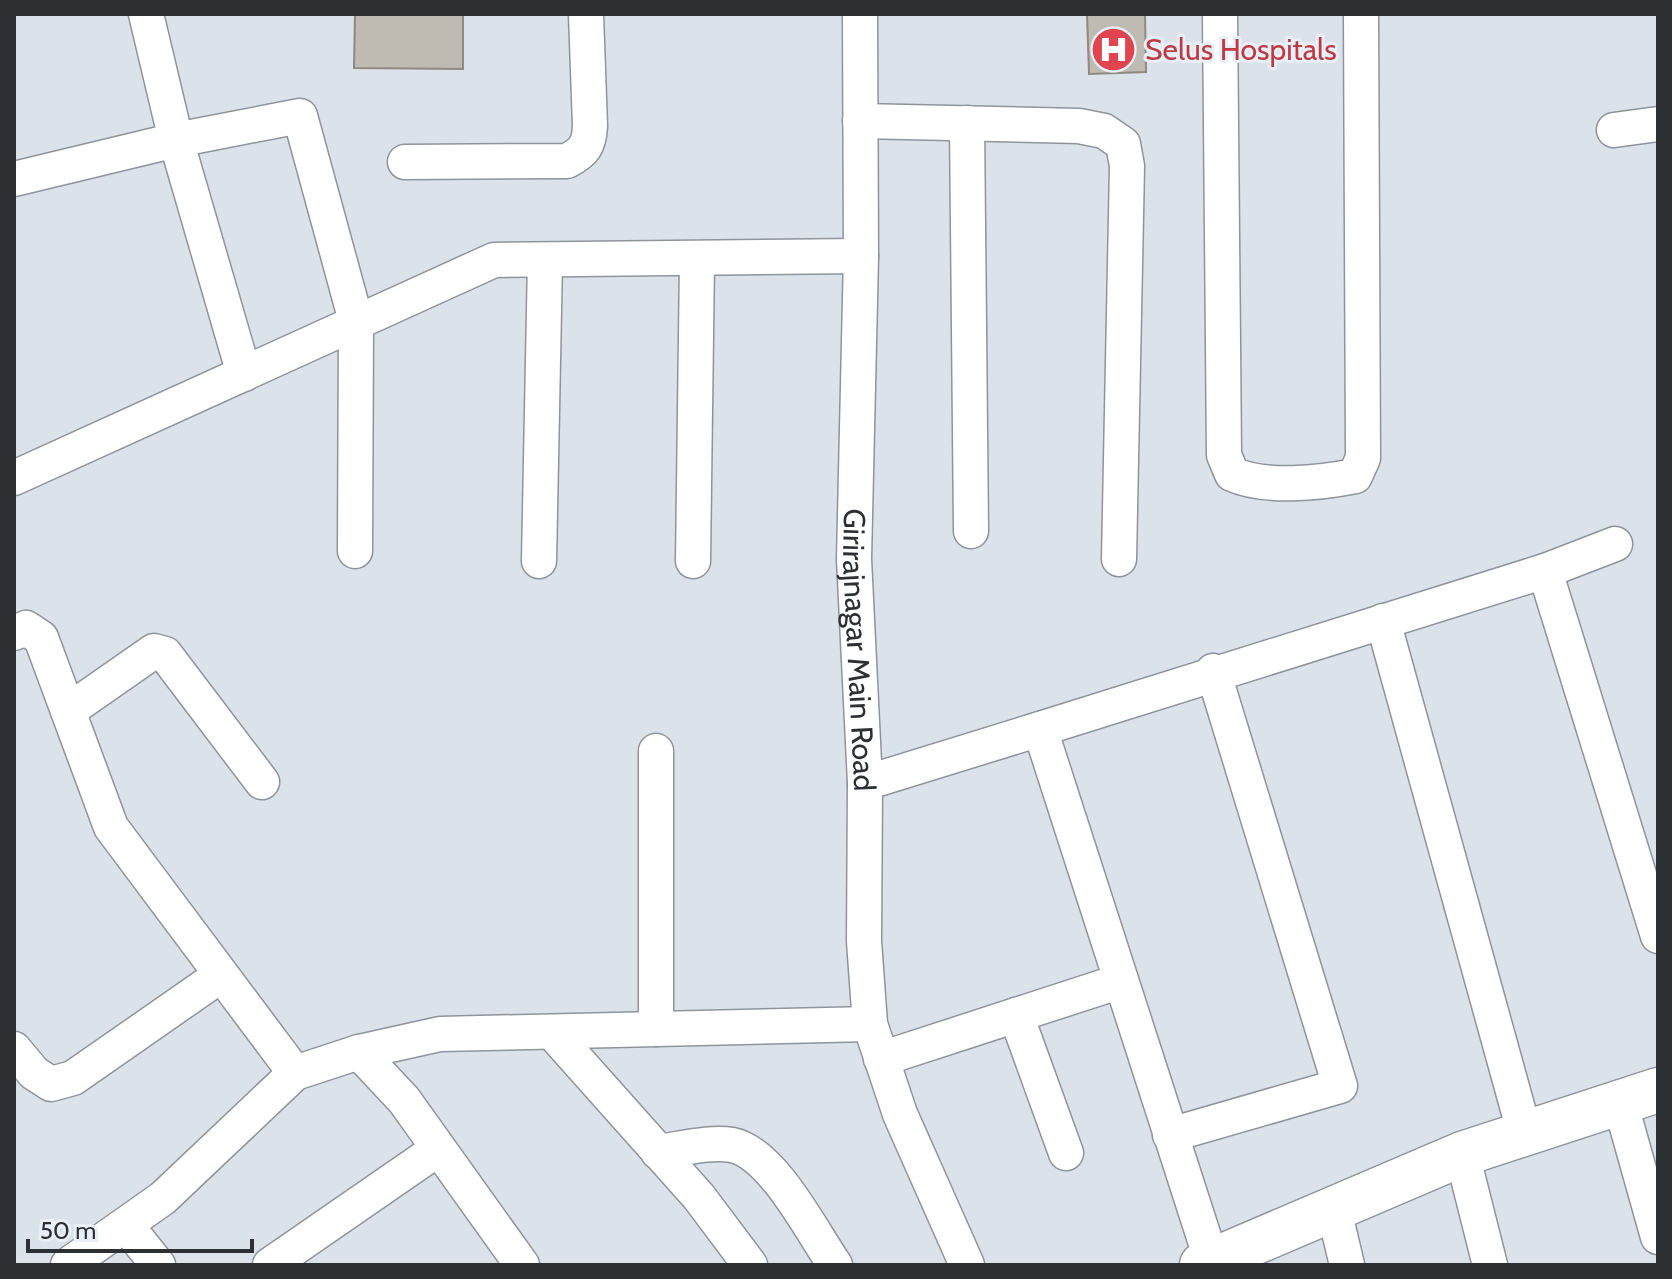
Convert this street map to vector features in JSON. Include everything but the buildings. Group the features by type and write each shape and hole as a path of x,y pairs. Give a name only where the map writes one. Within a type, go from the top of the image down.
{"street":[{"path":"146,14 176,140 244,374"},
{"path":"405,162 567,161 582,153 589,143 590,126 586,14"},
{"name":"Girirajnagar Main Road","path":"860,14 861,256 854,559 865,783 864,941 870,1024 900,1114 967,1265"},
{"path":"1220,14 1224,455 1232,474 1249,481 1355,476 1363,458 1361,14"},
{"path":"14,179 176,140 300,116 356,321 355,551"},
{"path":"860,121 1079,126 1104,131 1123,144 1127,166 1119,559"},
{"path":"967,123 971,531"},
{"path":"1614,130 1658,124"},
{"path":"14,478 494,260 861,256"},
{"path":"539,561 545,260"},
{"path":"693,561 697,260"},
{"path":"865,783 1213,671 1545,571 1615,544"},
{"path":"1545,571 1658,936"},
{"path":"1383,621 1524,1131"},
{"path":"14,633 26,628 41,638 111,827 295,1073"},
{"path":"68,711 154,651 165,654 262,782"},
{"path":"1170,1135 1340,1086 1213,671"},
{"path":"1040,729 1209,1264 1462,1154 1524,1131 1639,1096 1658,1237"},
{"path":"656,751 656,1029"},
{"path":"14,1049 34,1073 51,1084 73,1078 221,975"},
{"path":"881,1059 1121,981"},
{"path":"1016,1015 1066,1153"},
{"path":"68,1265 163,1198 295,1073 359,1052 440,1034 870,1024"},
{"path":"552,1032 658,1152 750,1265"},
{"path":"359,1052 404,1100 522,1265"},
{"path":"658,1152 730,1145 750,1151 767,1165 835,1265"},
{"path":"270,1265 438,1149"},
{"path":"1462,1154 1490,1265"},
{"path":"1334,1210 1347,1265"},
{"path":"126,1225 158,1265"}],"place":[{"name":"Selus Hospitals","path":"1114,49"}]}
